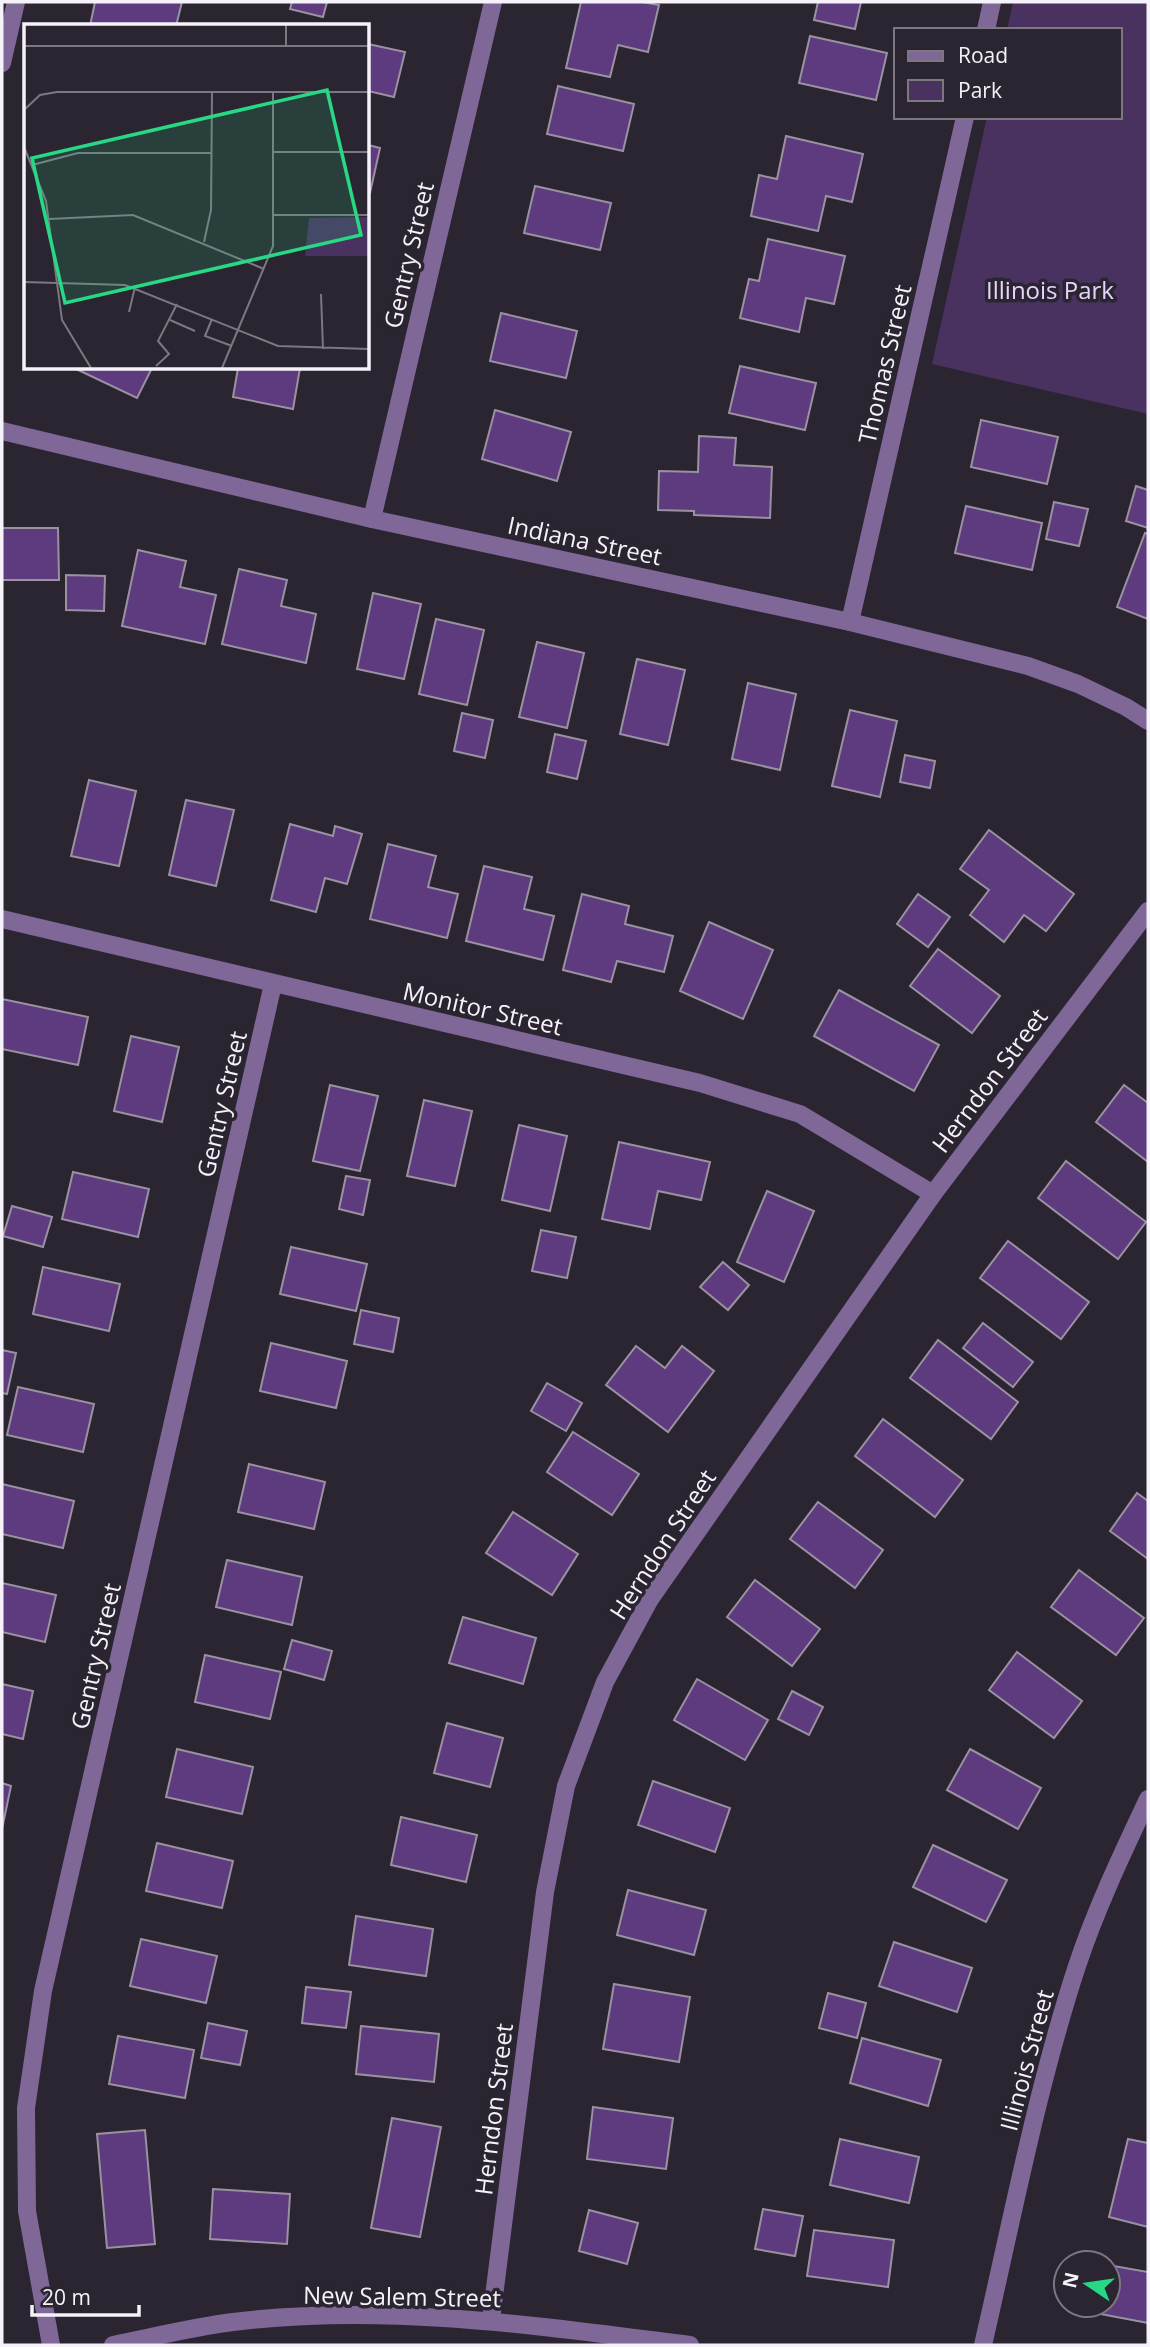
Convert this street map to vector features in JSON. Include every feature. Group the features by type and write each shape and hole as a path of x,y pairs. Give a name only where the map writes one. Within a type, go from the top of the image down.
{"street":[{"path":"2,63 16,2"},
{"name":"Gentry Street","path":"372,519 493,2"},
{"path":"986,28 992,2"},
{"name":"Thomas Street","path":"850,622 965,119"},
{"name":"Indiana Street","path":"2,431 372,519 850,622 1028,666 1078,684 1148,721"},
{"name":"Herndon Street","path":"491,2320 545,1892 566,1786 605,1682 650,1599 933,1194 1148,911"},
{"name":"Monitor Street","path":"2,919 701,1083 800,1114 933,1194"},
{"name":"Gentry Street","path":"51,2345 27,2211 26,2108 43,1991 273,984"},
{"name":"Illinois Street","path":"984,2345 1047,2067 1076,1968 1117,1864 1148,1799"},
{"name":"New Salem Street","path":"113,2345 245,2321 346,2315 491,2320 690,2345"}],"green space":[{"name":"Illinois Park","path":"1013,2 1148,2 1148,414 932,364 987,119 1122,119 1122,28 1007,28"}],"building":[{"path":"95,2 182,2 176,24 90,24"},
{"path":"292,2 327,2 323,17 290,9"},
{"path":"581,2 642,2 659,5 648,52 618,45 610,77 566,68"},
{"path":"818,2 861,2 855,29 814,20"},
{"path":"810,36 887,53 876,100 799,83"},
{"path":"369,44 405,52 394,97 369,91"},
{"path":"558,86 634,104 623,151 547,134"},
{"path":"786,136 863,154 852,202 826,196 818,231 751,216 759,175 777,179"},
{"path":"369,145 380,148 369,193"},
{"path":"535,186 611,203 600,250 524,233"},
{"path":"768,239 845,256 834,304 806,298 799,332 740,318 749,279 759,281"},
{"path":"501,313 577,331 566,378 490,361"},
{"path":"740,366 816,383 805,430 729,413"},
{"path":"76,369 152,369 137,398"},
{"path":"238,369 300,369 293,409 233,397"},
{"path":"495,410 571,432 557,481 482,459"},
{"path":"981,420 1058,437 1047,484 971,467"},
{"path":"699,436 736,438 734,465 772,467 770,518 694,515 694,511 658,510 659,471 698,472"},
{"path":"1136,486 1148,490 1148,528 1126,521"},
{"path":"1054,502 1088,509 1079,546 1046,539"},
{"path":"966,506 1042,523 1032,570 955,553"},
{"path":"2,528 58,528 59,580 2,580"},
{"path":"1145,533 1148,534 1148,619 1117,607"},
{"path":"138,550 186,561 180,587 216,595 205,644 122,626"},
{"path":"239,569 287,580 281,606 316,614 306,663 222,644"},
{"path":"66,575 105,576 104,611 66,610"},
{"path":"373,593 421,604 404,679 357,669"},
{"path":"436,619 484,630 467,705 419,694"},
{"path":"537,642 584,653 567,728 519,717"},
{"path":"637,659 685,670 668,745 620,734"},
{"path":"748,683 796,694 780,770 732,759"},
{"path":"850,710 897,721 880,797 832,786"},
{"path":"462,713 493,720 485,758 454,751"},
{"path":"555,734 586,741 577,779 547,772"},
{"path":"905,755 935,761 930,788 900,782"},
{"path":"89,780 136,791 119,866 71,856"},
{"path":"186,800 234,810 216,886 169,875"},
{"path":"290,824 333,836 335,826 362,834 347,884 325,878 316,912 271,900"},
{"path":"989,830 1074,894 1046,931 1024,915 1004,942 970,915 989,890 960,869"},
{"path":"388,844 436,856 428,887 458,894 447,938 370,919"},
{"path":"484,866 532,877 524,909 554,916 543,960 466,941"},
{"path":"582,894 629,906 625,924 673,936 664,972 617,961 611,982 563,970"},
{"path":"918,894 950,917 928,947 897,924"},
{"path":"709,922 773,950 743,1019 680,991"},
{"path":"938,949 1000,996 972,1033 910,986"},
{"path":"839,990 939,1045 914,1091 814,1036"},
{"path":"2,999 88,1017 78,1065 2,1049"},
{"path":"131,1036 179,1047 162,1122 114,1111"},
{"path":"330,1085 378,1096 360,1171 313,1161"},
{"path":"1124,1085 1148,1103 1148,1162 1096,1122"},
{"path":"424,1100 472,1111 455,1186 407,1176"},
{"path":"519,1125 567,1136 550,1211 502,1200"},
{"path":"619,1142 710,1162 701,1200 658,1191 650,1229 602,1219"},
{"path":"1066,1161 1146,1222 1118,1259 1038,1198"},
{"path":"73,1172 149,1189 138,1237 62,1219"},
{"path":"346,1176 370,1180 363,1215 339,1209"},
{"path":"767,1191 814,1211 784,1282 737,1262"},
{"path":"12,1206 52,1217 43,1247 3,1236"},
{"path":"541,1230 576,1237 567,1278 532,1271"},
{"path":"1008,1241 1089,1302 1061,1339 980,1278"},
{"path":"291,1247 367,1264 356,1311 280,1294"},
{"path":"723,1262 749,1285 728,1310 700,1287"},
{"path":"43,1267 120,1284 109,1331 33,1314"},
{"path":"361,1310 399,1318 393,1352 354,1344"},
{"path":"983,1323 1033,1362 1013,1387 963,1348"},
{"path":"938,1340 1018,1402 991,1439 910,1378"},
{"path":"271,1343 347,1361 336,1408 260,1391"},
{"path":"636,1346 665,1368 682,1346 714,1371 668,1432 606,1385"},
{"path":"2,1350 16,1353 7,1394 2,1393"},
{"path":"547,1383 582,1403 566,1431 531,1411"},
{"path":"18,1387 94,1404 83,1452 7,1435"},
{"path":"883,1419 963,1480 935,1517 855,1456"},
{"path":"573,1432 639,1474 612,1515 547,1472"},
{"path":"249,1464 325,1482 314,1529 238,1512"},
{"path":"2,1484 74,1501 63,1548 2,1534"},
{"path":"1137,1493 1148,1501 1148,1559 1110,1531"},
{"path":"818,1502 883,1550 855,1588 790,1539"},
{"path":"513,1512 578,1554 552,1595 486,1553"},
{"path":"227,1560 302,1577 292,1625 216,1607"},
{"path":"1079,1570 1144,1618 1116,1655 1051,1607"},
{"path":"755,1580 820,1629 792,1666 727,1617"},
{"path":"2,1583 56,1595 45,1642 2,1632"},
{"path":"463,1617 536,1638 523,1684 449,1663"},
{"path":"292,1640 332,1651 324,1680 284,1669"},
{"path":"1017,1652 1082,1701 1054,1738 989,1690"},
{"path":"205,1655 281,1672 270,1719 195,1702"},
{"path":"697,1679 768,1720 745,1760 674,1720"},
{"path":"2,1684 33,1691 23,1739 2,1734"},
{"path":"792,1691 823,1707 809,1735 778,1719"},
{"path":"447,1723 503,1738 490,1787 434,1773"},
{"path":"177,1749 253,1767 242,1814 166,1797"},
{"path":"970,1749 1041,1788 1018,1829 947,1790"},
{"path":"653,1781 730,1808 715,1852 638,1825"},
{"path":"2,1783 11,1786 2,1829"},
{"path":"401,1817 477,1835 466,1882 391,1865"},
{"path":"157,1843 233,1861 222,1908 146,1891"},
{"path":"933,1845 1007,1880 986,1922 913,1887"},
{"path":"628,1890 706,1910 694,1955 617,1935"},
{"path":"356,1916 433,1929 426,1976 349,1965"},
{"path":"141,1939 217,1956 206,2003 130,1986"},
{"path":"894,1942 972,1968 957,2012 879,1986"},
{"path":"614,1984 690,1997 679,2062 603,2049"},
{"path":"306,1987 351,1992 346,2028 302,2023"},
{"path":"828,1993 866,2003 857,2038 819,2028"},
{"path":"208,2023 247,2031 240,2065 201,2058"},
{"path":"361,2026 439,2034 434,2082 356,2074"},
{"path":"118,2036 194,2050 185,2098 109,2084"},
{"path":"862,2038 941,2060 928,2106 850,2083"},
{"path":"593,2107 673,2118 666,2169 587,2159"},
{"path":"392,2118 441,2127 420,2237 371,2228"},
{"path":"145,2130 155,2244 107,2248 97,2134"},
{"path":"840,2139 919,2157 909,2203 830,2185"},
{"path":"1128,2139 1148,2143 1148,2227 1109,2217"},
{"path":"213,2189 290,2194 287,2244 210,2239"},
{"path":"763,2209 803,2216 795,2256 755,2249"},
{"path":"589,2210 638,2223 627,2264 579,2251"},
{"path":"814,2230 894,2240 888,2287 807,2276"},
{"path":"1122,2267 1148,2272 1148,2323 1122,2318"}]}
